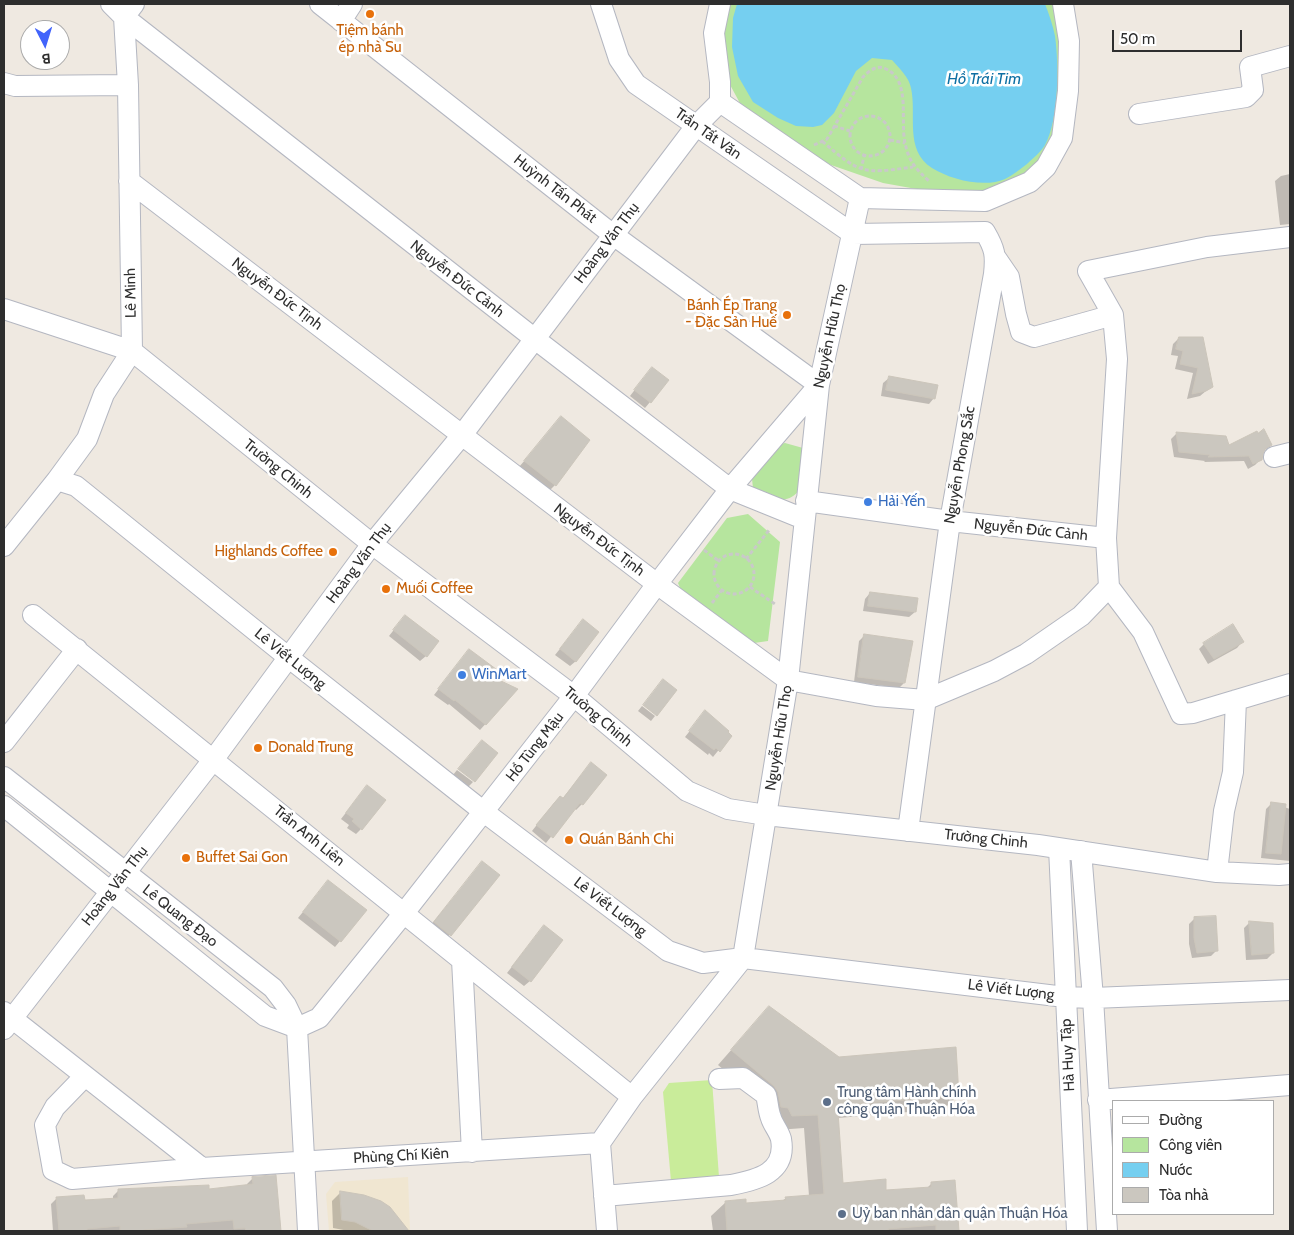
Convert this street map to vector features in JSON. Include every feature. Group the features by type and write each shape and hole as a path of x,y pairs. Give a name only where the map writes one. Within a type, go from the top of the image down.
{"street":[{"name":"Huỳnh Tấn Phát","path":"320,4 612,234 819,385"},
{"path":"341,20 352,4"},
{"name":"Trần Tất Văn","path":"602,4 619,58 636,84 853,234"},
{"path":"720,4 714,33 720,82 720,102 860,198 985,201 1030,182 1046,166 1062,138 1068,91 1069,61 1069,41 1063,4"},
{"name":"Lê Minh","path":"123,8 128,85 132,351"},
{"name":"Nguyễn Đức Cảnh","path":"123,8 535,340 730,489 805,510 950,521 1106,538"},
{"path":"1139,114 1246,98 1253,90 1250,68 1290,56"},
{"path":"4,83 15,86 128,85"},
{"name":"Hoàng Văn Thụ","path":"7,1020 214,760 372,544 462,435 535,340 612,234 696,126 720,102"},
{"name":"Nguyễn Đức Tịnh","path":"129,181 657,584 788,680 876,696 925,700 994,671 1026,654 1081,616 1108,587"},
{"name":"Nguyễn Hữu Thọ","path":"600,1143 632,1097 743,958 788,680 819,385 860,198"},
{"path":"985,201 985,232 994,246 996,258 1009,277 1014,307 1021,332 1034,337 1113,315"},
{"path":"853,234 985,232"},
{"path":"1290,238 1207,247 1088,271 1113,315 1117,358 1106,538 1108,587 1143,632 1181,714 1193,713 1290,684"},
{"name":"Nguyễn Phong Sắc","path":"908,831 950,521 996,258"},
{"name":"Trường Chinh","path":"4,309 132,351 372,544 574,696 687,791 728,809 766,815 1059,848 1216,872 1290,874"},
{"path":"4,546 58,480 87,440 104,394 132,351"},
{"name":"Hồ Tùng Mậu","path":"297,1028 319,1018 484,812 730,489 819,385"},
{"name":"Lê Viết Lượng","path":"58,480 76,486 484,812 668,951 703,963 743,958 1065,997 1092,998 1290,990"},
{"name":"Trần Anh Liên","path":"34,615 632,1097"},
{"path":"4,742 76,650"},
{"path":"1216,872 1224,811 1232,772 1236,700"},
{"name":"Lê Quang Đạo","path":"4,777 273,988 286,1005 297,1028 308,1231"},
{"name":"Lê Quang Đạo","path":"4,806 265,1016 297,1028"},
{"name":"Hà Huy Tập","path":"1059,848 1077,1231"},
{"name":"Hà Huy Tập","path":"1081,851 1107,1231"},
{"path":"462,960 472,1152"},
{"path":"7,1020 85,1076 202,1168"},
{"name":"Phùng Chí Kiên","path":"85,1076 55,1107 45,1125 53,1170 72,1179 202,1168 600,1143"},
{"path":"604,1196 731,1185 751,1181 774,1169 782,1153 781,1139 770,1117 766,1095 743,1078 719,1078"},
{"path":"1098,1100 1290,1085"},
{"path":"600,1143 607,1231"}],"path":[{"path":"812,145 827,139 863,77 870,69 883,67 894,72 901,84 905,143 913,167 931,183"},
{"path":"871,116 884,121 888,126 890,140 883,152 876,156 864,156 853,148 849,136 850,131 858,119 871,116"},
{"path":"834,126 850,131"},
{"path":"890,140 905,143"},
{"path":"822,141 846,162 861,170 877,172 913,167"},
{"path":"861,170 864,156"},
{"path":"746,559 770,529"},
{"path":"701,548 719,561"},
{"path":"730,555 737,555 746,559 754,572 754,578 750,587 741,593 735,594 728,594 722,590 715,579 714,573 719,561 730,555"},
{"path":"750,587 775,604"}],"shaded area":[{"path":"408,1177 410,1231 329,1231 326,1194 335,1182"}],"green space":[{"name":"Hồ Trái Tim","path":"727,4 1054,4 1063,58 1052,145 1027,176 991,192 933,192 883,183 831,165 805,153 742,107 728,81 721,51"},
{"path":"785,443 803,448 801,488 790,498 778,499 753,488 752,479 778,445"},
{"path":"748,514 780,542 768,641 747,644 684,598 678,583 727,518"},
{"path":"712,1080 719,1177 671,1181 663,1092 669,1083"}],"water":[{"name":"Hồ Trái Tim","path":"737,4 1045,4 1055,36 1057,61 1057,92 1050,134 1039,153 1005,179 997,182 978,183 949,176 932,168 923,161 918,152 913,131 912,98 908,80 892,60 872,58 856,71 834,113 822,125 813,127 796,126 778,118 753,102 738,76 732,47 733,18"}],"building":[{"path":"1179,337 1203,337 1213,387 1206,391 1192,394 1198,368 1180,364 1183,351 1176,349"},
{"path":"652,367 669,380 651,403 634,390"},
{"path":"889,376 938,385 935,399 886,390"},
{"path":"561,416 590,440 556,486 524,461"},
{"path":"1264,429 1272,445 1265,449 1262,460 1253,464 1249,456 1208,457 1210,455 1179,452 1176,432 1226,436 1229,445"},
{"path":"870,592 918,598 916,612 868,606"},
{"path":"405,615 439,641 427,657 393,630"},
{"path":"583,619 599,632 576,662 560,649"},
{"path":"1233,624 1244,642 1214,659 1203,643"},
{"path":"864,634 913,641 905,683 858,677"},
{"path":"469,649 504,675 499,680 518,689 486,725 438,689"},
{"path":"663,679 677,690 657,716 643,705"},
{"path":"705,710 729,731 732,736 720,752 716,748 714,750 689,731"},
{"path":"482,740 498,753 475,782 458,769"},
{"path":"591,762 607,775 583,805 580,803 553,838 536,825 560,796 563,798"},
{"path":"367,785 386,800 362,830 352,821 354,819 346,813"},
{"path":"1271,802 1286,804 1281,854 1266,853"},
{"path":"482,861 500,875 451,936 434,922"},
{"path":"328,880 367,910 341,942 303,912"},
{"path":"1216,916 1218,951 1197,953 1194,938 1194,917"},
{"path":"1249,921 1273,923 1274,953 1252,955"},
{"path":"544,925 563,940 531,982 512,967"},
{"name":"Trung tâm Hành chính công quận Thuận Hóa","path":"769,1006 839,1057 956,1047 959,1096 854,1104 847,1110 838,1112 843,1183 886,1179 886,1190 931,1187 931,1182 955,1180 959,1231 936,1231 936,1225 888,1229 889,1231 727,1231 725,1201 746,1199 746,1203 786,1200 785,1197 824,1194 818,1115 792,1116 788,1108 781,1107 778,1092 774,1086 731,1050"},
{"path":"276,1175 281,1231 234,1229 233,1220 186,1224 187,1227 143,1231 120,1231 120,1226 87,1229 87,1231 59,1231 56,1197 84,1195 85,1200 118,1198 118,1189 209,1185 209,1189 253,1184 252,1177"},
{"path":"340,1191 364,1195 381,1201 390,1207 409,1231 373,1231 355,1222 342,1220"}],"place":[{"name":"Tiệm bánh ép nhà Su","path":"370,14"},
{"name":"Bánh Ép Trang - Đặc Sản Huế","path":"787,315"},
{"name":"Hải Yến","path":"868,502"},
{"name":"Highlands Coffee","path":"333,552"},
{"name":"Muối Coffee","path":"386,589"},
{"name":"WinMart","path":"462,675"},
{"name":"Donald Trung","path":"258,748"},
{"name":"Quán Bánh Chi","path":"569,840"},
{"name":"Buffet Sai Gon","path":"186,858"},
{"name":"Trung tâm Hành chính công quận Thuận Hóa","path":"827,1102"},
{"name":"Uỷ ban nhân dân quận Thuận Hóa","path":"842,1214"}]}
